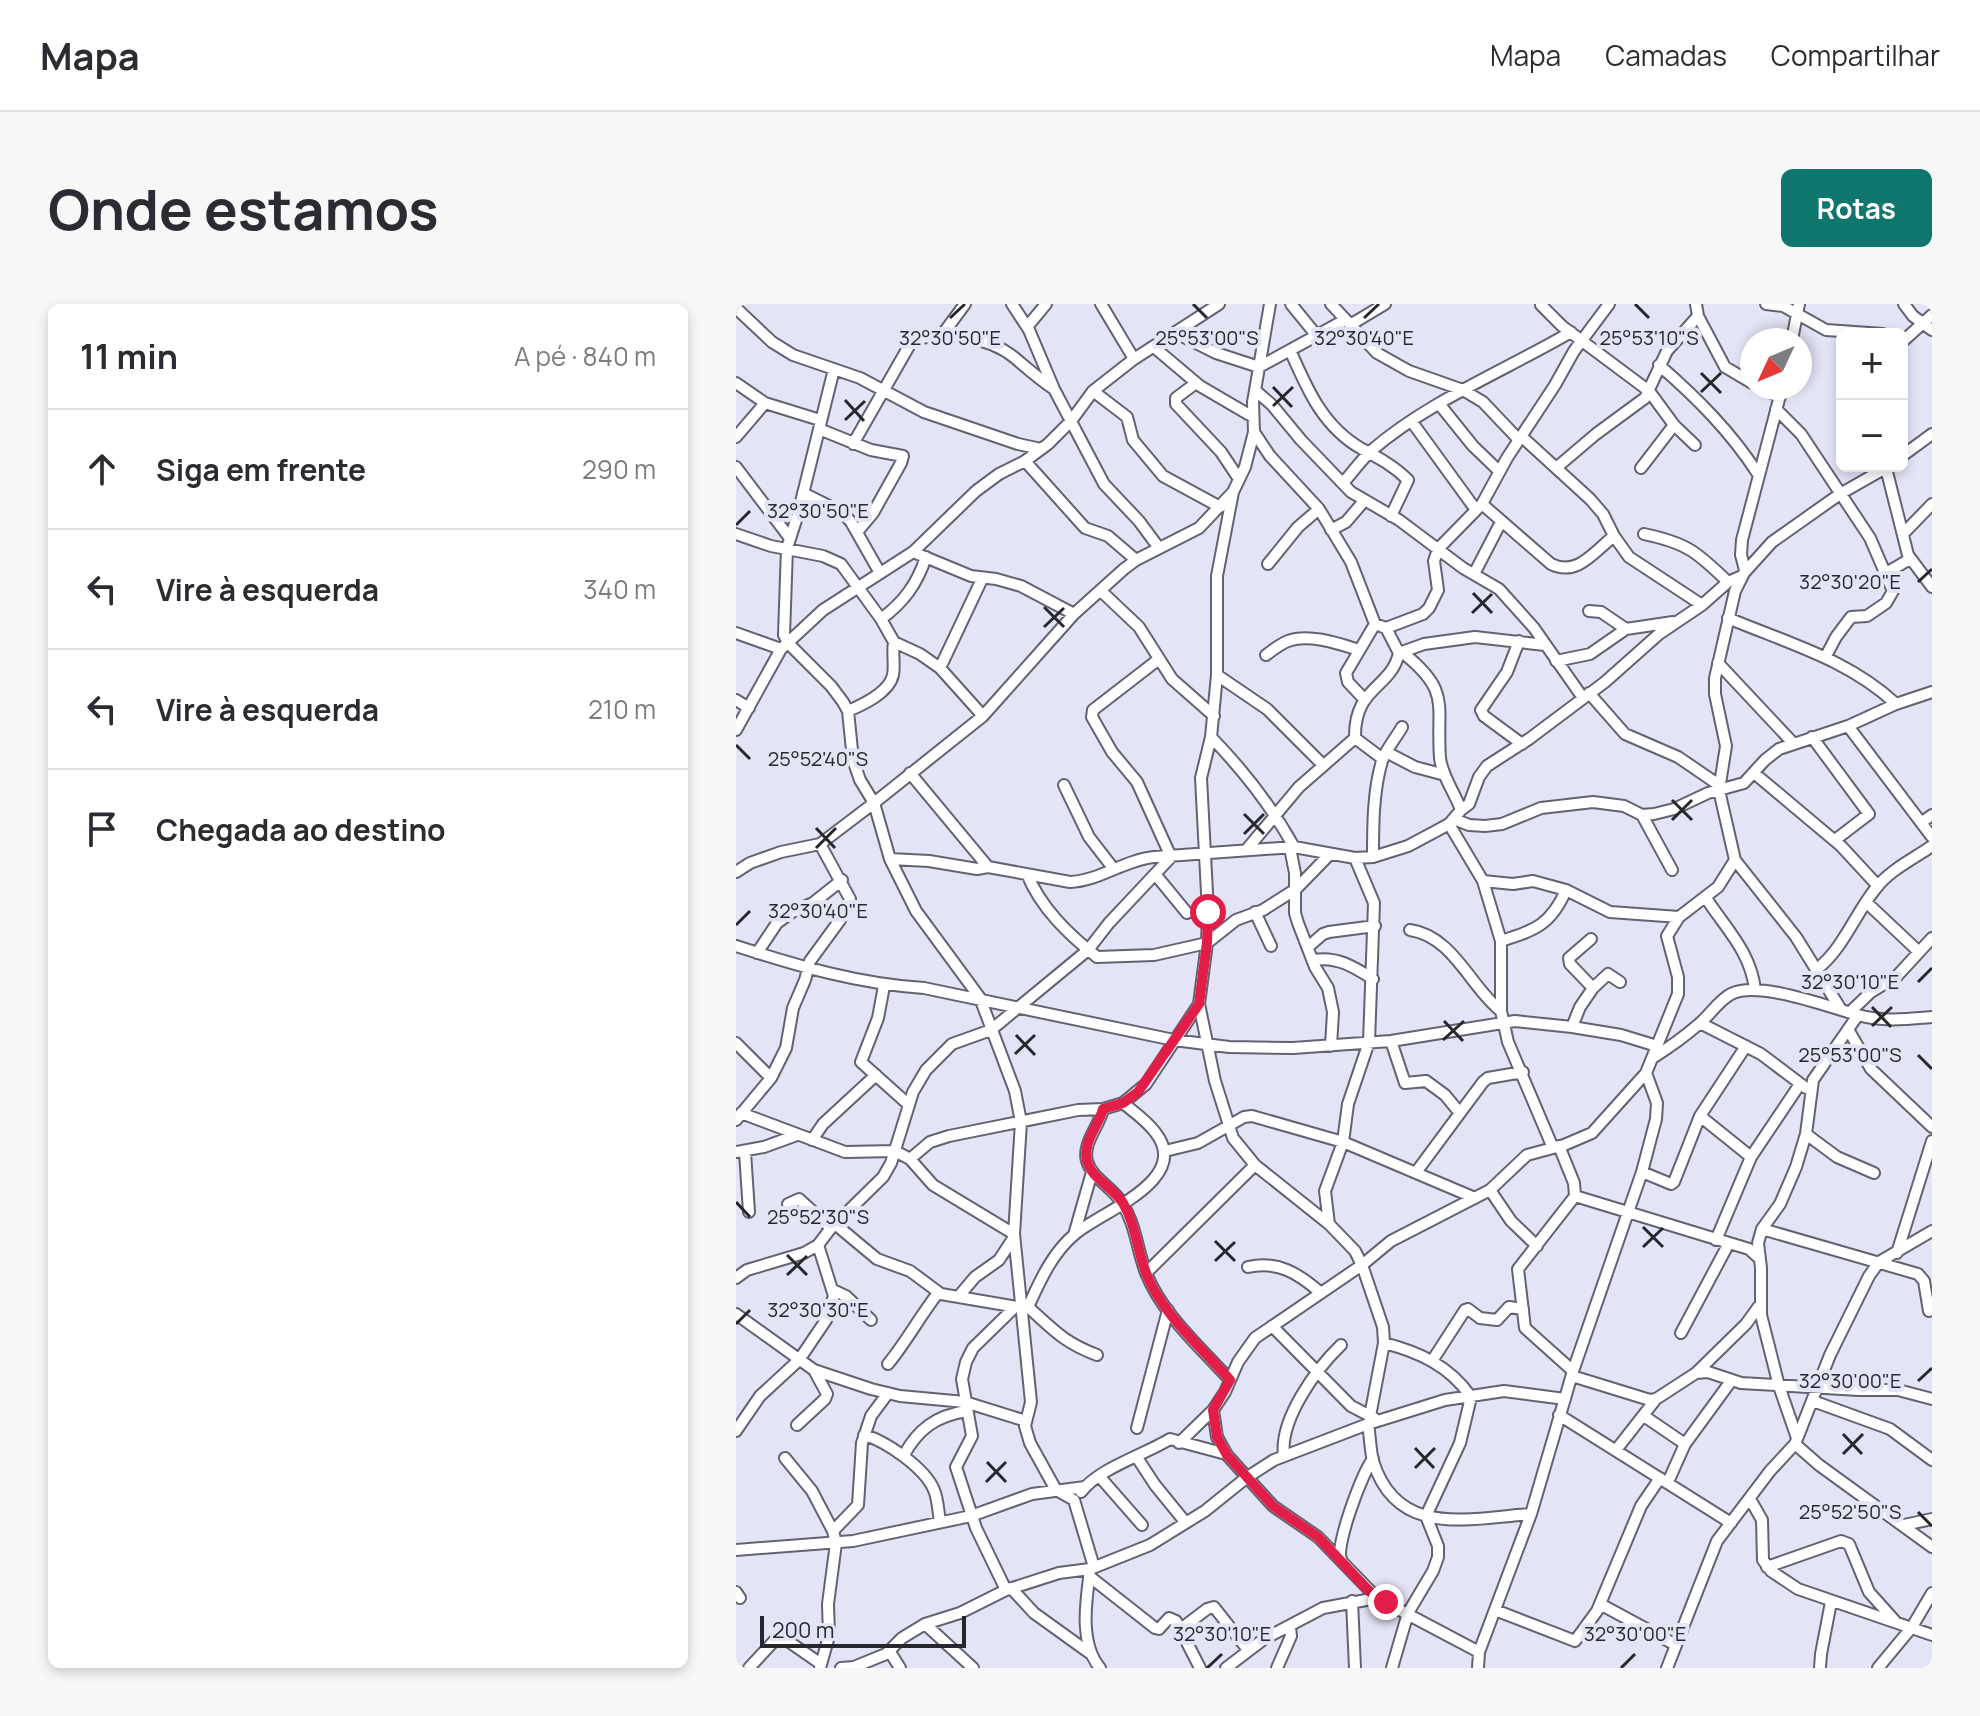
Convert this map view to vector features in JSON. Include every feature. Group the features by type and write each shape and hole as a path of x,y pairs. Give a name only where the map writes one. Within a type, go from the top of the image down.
{"street":[{"path":"942,335 965,304"},
{"path":"1012,304 1027,327 1054,389 1104,484 1139,521 1159,548"},
{"path":"1027,327 1046,304"},
{"path":"1101,304 1134,359"},
{"path":"736,730 785,647 823,610 913,552 976,491 1041,449 1071,421 1093,391 1134,359 1219,304"},
{"path":"1270,304 1259,367 1251,451 1233,492 1217,576 1214,716 1201,778 1207,853 1207,943 1199,1004 1207,1045 1233,1138 1255,1165 1329,1224 1355,1251 1362,1265 1379,1312 1384,1343 1373,1420 1373,1459 1390,1495 1426,1516 1458,1521 1531,1514"},
{"path":"1291,304 1317,336"},
{"path":"1331,304 1377,353 1396,364 1463,390 1483,402 1603,514 1629,557 1702,605"},
{"path":"1176,333 1216,353 1259,367 1385,304"},
{"path":"1364,699 1346,678 1359,650 1380,626 1423,614 1429,608 1438,590 1434,561 1438,549 1479,507 1581,340 1609,304"},
{"path":"1766,304 1798,309 1826,330 1836,331"},
{"path":"1904,304 1913,316 1928,327"},
{"path":"1541,305 1581,340 1649,391 1674,425 1695,445"},
{"path":"736,308 781,348 805,360 852,374 924,412 1041,449"},
{"path":"1556,468 1645,398 1659,365 1701,308 1727,370 1740,377"},
{"path":"1908,339 1928,327 1932,315"},
{"path":"1343,483 1369,452 1412,422 1463,390 1571,332"},
{"path":"853,444 910,341 942,335 968,338 997,347 1054,389"},
{"path":"1155,348 1196,383 1253,417"},
{"path":"1290,350 1319,411 1355,444 1385,460 1408,480 1391,516"},
{"path":"1659,365 1718,421 1741,447 1758,474"},
{"path":"785,647 782,627 788,543 834,369"},
{"path":"736,383 765,403 820,425 853,444 903,456 873,513 857,532"},
{"path":"1196,383 1176,398 1176,404 1221,452 1239,479"},
{"path":"1093,391 1127,417 1133,440 1163,476 1220,507"},
{"path":"1256,391 1364,501 1499,589 1534,628 1556,661 1586,696 1625,734 1678,757 1719,787"},
{"path":"1779,400 1742,540 1744,573 1728,618 1718,663 1715,694 1726,746 1719,787 1735,860 1780,914 1849,1012 1849,1031 1871,1069 1932,1127"},
{"path":"736,437 765,403"},
{"path":"1440,405 1473,446 1499,471"},
{"path":"1776,409 1801,434 1870,538 1893,591 1892,596 1867,616 1851,617 1826,656"},
{"path":"1412,422 1479,507 1526,540 1551,564 1569,569 1577,566 1614,536"},
{"path":"1641,468 1674,425"},
{"path":"1254,432 1270,456 1319,509 1356,571 1380,626 1401,653 1426,672 1433,683 1440,710 1440,759 1454,818 1483,881 1501,941 1503,1016 1508,1042 1574,1183 1575,1196 1518,1269 1523,1323 1529,1334 1557,1355 1572,1373 1642,1399 1656,1399"},
{"path":"1908,450 1932,434"},
{"path":"1025,461 1085,528 1108,536 1136,560"},
{"path":"736,467 788,543"},
{"path":"890,859 929,861 977,869 988,867 1081,882 1137,859 1292,848 1355,858 1373,857 1408,846 1454,818 1469,804 1479,777 1487,766 1586,696 1675,621 1744,573 1772,542 1840,494 1879,472"},
{"path":"1889,472 1910,559 1932,587"},
{"path":"736,872 750,863 792,849 820,844 874,803 983,716 1074,614 1136,560 1199,528 1233,492"},
{"path":"803,493 843,513 880,573"},
{"path":"1331,530 1346,522 1364,501"},
{"path":"1903,534 1932,504"},
{"path":"1268,564 1298,527 1319,509"},
{"path":"1474,574 1501,522"},
{"path":"736,534 788,543 841,564 881,619 894,642 893,677 867,702 848,711"},
{"path":"1644,534 1674,540 1686,546 1703,557 1728,582"},
{"path":"913,552 982,579 996,579 1021,586 1074,614"},
{"path":"881,619 914,587 926,557"},
{"path":"1886,573 1910,559"},
{"path":"940,668 982,579"},
{"path":"1101,591 1139,627 1183,690 1214,716"},
{"path":"1589,611 1601,612 1626,629"},
{"path":"1728,618 1826,656 1856,672 1896,704"},
{"path":"1556,661 1590,654 1626,629 1675,621"},
{"path":"736,633 785,647 831,686 848,711 853,760 860,780 874,803 890,859 916,911 980,998 1015,1091 1021,1122 1014,1235 1031,1402 1026,1421 1030,1443 1056,1490 1074,1500 1091,1571 1085,1604 1093,1662"},
{"path":"1247,849 1323,765 1355,738 1357,715 1364,699 1394,667 1401,653 1424,644 1475,637 1545,645"},
{"path":"1266,655 1282,644 1297,639 1359,650"},
{"path":"1519,641 1507,672 1481,710 1484,716 1522,744"},
{"path":"894,642 940,668 983,716"},
{"path":"1159,659 1093,710 1092,717 1112,752 1137,782 1171,857"},
{"path":"1718,663 1793,743"},
{"path":"1217,675 1267,709 1323,765"},
{"path":"1642,815 1674,809 1719,787 1740,786 1771,754 1793,743 1848,726 1932,692"},
{"path":"736,700 749,708"},
{"path":"1848,726 1932,837"},
{"path":"1373,857 1376,797 1384,755 1402,727"},
{"path":"1211,737 1243,772 1275,816 1292,848 1295,913 1315,967 1328,988 1333,1012 1331,1046"},
{"path":"1812,737 1869,814 1835,840"},
{"path":"1355,738 1384,755 1445,775"},
{"path":"910,773 988,867"},
{"path":"1754,773 1835,840 1878,886"},
{"path":"1064,785 1089,837 1113,868"},
{"path":"1454,818 1469,825 1493,825 1541,808 1593,802 1624,806 1642,815 1672,870"},
{"path":"1922,822 1932,815"},
{"path":"820,844 850,899 840,920 807,968 793,1008 786,1048 771,1078 739,1117 845,1152 895,1151 910,1159 933,1185 1014,1235"},
{"path":"1817,969 1835,954 1841,939 1878,886 1932,846"},
{"path":"1027,874 1038,898 1097,957 1136,956 1214,940 1236,920 1272,905 1296,889 1330,854"},
{"path":"736,1278 747,1270 804,1253 818,1245 883,1177 895,1151 909,1105 926,1070 952,1044 991,1030 1088,950 1171,857"},
{"path":"1329,1224 1325,1191 1343,1142 1348,1104 1369,1042 1374,903 1355,858"},
{"path":"736,859 750,863"},
{"path":"1179,1443 1213,1410 1255,1338 1362,1265 1391,1241 1490,1190 1527,1155 1592,1133 1646,1073 1678,994 1678,977 1667,936 1679,917 1706,898 1726,878 1735,860"},
{"path":"1155,874 1187,913"},
{"path":"757,953 777,923 813,903 842,880"},
{"path":"1483,881 1513,884 1526,880 1566,890 1610,912 1679,917"},
{"path":"1501,941 1543,924 1554,914 1566,890"},
{"path":"1706,898 1747,957 1755,990"},
{"path":"1866,902 1919,952"},
{"path":"1255,912 1271,946"},
{"path":"1308,947 1323,934 1375,926"},
{"path":"1410,930 1430,937 1469,972 1503,1016"},
{"path":"1849,1012 1871,992 1897,976 1932,938"},
{"path":"1591,939 1570,955 1569,961 1593,988"},
{"path":"736,946 807,968 884,986 924,988 980,998 1207,1045 1293,1048 1391,1041 1503,1016 1621,1035 1657,1046"},
{"path":"1314,960 1338,960 1373,979"},
{"path":"1572,1027 1580,1007 1593,988 1608,974 1620,982"},
{"path":"884,986 878,1018 861,1060 866,1069 909,1105"},
{"path":"1652,1058 1700,1023 1731,994 1755,990 1890,1019 1932,1017"},
{"path":"910,1159 919,1149 940,1139 1123,1103 1146,1084 1199,1004"},
{"path":"1700,1023 1746,1046 1811,1091"},
{"path":"1780,1232 1776,1224 1780,1204 1806,1134 1811,1091 1819,1070 1849,1031"},
{"path":"1391,1041 1405,1083 1426,1081 1436,1086 1459,1112"},
{"path":"736,1043 771,1078"},
{"path":"1642,1172 1671,1184 1674,1182 1700,1116 1746,1046"},
{"path":"1417,1171 1459,1112 1488,1078 1523,1072"},
{"path":"1481,1667 1479,1652 1531,1514 1572,1373 1642,1172 1656,1119 1657,1103 1646,1073"},
{"path":"812,1140 823,1124 876,1075"},
{"path":"1716,1240 1751,1157 1800,1084"},
{"path":"1093,1662 1008,1589 971,1516 956,1467 972,1436 962,1379 968,1356 1022,1307 1050,1263 1074,1235 1147,1187 1162,1167 1165,1151 1155,1131 1123,1103"},
{"path":"1103,1109 1086,1153 1092,1172 1123,1203 1146,1273 1168,1310 1230,1380"},
{"path":"1165,1151 1198,1143 1244,1117 1252,1116 1343,1142 1475,1198"},
{"path":"1700,1116 1751,1157"},
{"path":"1806,1134 1837,1157 1874,1173"},
{"path":"749,1212 740,1152 797,1135"},
{"path":"1897,1253 1932,1141"},
{"path":"1146,1273 1255,1165"},
{"path":"1074,1235 1092,1172"},
{"path":"1490,1190 1511,1221 1537,1246"},
{"path":"1575,1196 1716,1240 1753,1246"},
{"path":"788,1204 799,1199 877,1259 910,1271 938,1293 1022,1307 1055,1333 1097,1355"},
{"path":"1753,1246 1780,1204"},
{"path":"1762,1229 1918,1274 1924,1281 1929,1311"},
{"path":"1667,1668 1717,1541 1796,1441 1838,1337 1869,1276 1879,1262 1932,1231"},
{"path":"959,1296 975,1277 999,1260 1014,1235"},
{"path":"1681,1333 1729,1243"},
{"path":"736,1429 760,1396 799,1360 826,1320 834,1296 818,1245"},
{"path":"1616,1450 1656,1399 1696,1373 1746,1324 1759,1306 1762,1291 1759,1258 1753,1246"},
{"path":"1248,1267 1264,1264 1283,1268 1302,1277 1321,1293"},
{"path":"833,1290 846,1296 871,1320"},
{"path":"888,1364 938,1293"},
{"path":"1759,1306 1796,1441 1842,1482 1932,1547"},
{"path":"1432,1361 1465,1310 1480,1318 1497,1320 1509,1307 1523,1309"},
{"path":"1137,1428 1168,1310"},
{"path":"736,1314 814,1370 888,1393 966,1406 1026,1421"},
{"path":"1272,1326 1351,1406 1373,1420"},
{"path":"1384,1343 1413,1350 1432,1361 1464,1387 1471,1397 1460,1443 1426,1516 1438,1546 1438,1557 1408,1613 1392,1668"},
{"path":"1284,1456 1282,1446 1302,1396 1316,1372 1341,1345"},
{"path":"797,1425 827,1394 814,1370"},
{"path":"1696,1373 1713,1373 1731,1381 1779,1386 1898,1390 1932,1399"},
{"path":"1495,1610 1574,1642 1592,1620 1600,1604 1641,1506 1731,1381"},
{"path":"841,1668 854,1667 890,1652 902,1638 925,1624 960,1613 1008,1589 1059,1573 1091,1571 1150,1545 1186,1523 1246,1478 1284,1456 1373,1420 1445,1400 1512,1390 1565,1399"},
{"path":"834,1537 858,1505 864,1435 871,1416 888,1393"},
{"path":"1813,1401 1890,1429 1932,1460"},
{"path":"904,1455 916,1436 930,1423 966,1406"},
{"path":"1213,1410 1217,1437 1227,1455 1273,1506 1318,1537 1377,1598 1479,1652"},
{"path":"1559,1415 1658,1480 1731,1523"},
{"path":"1644,1416 1685,1444"},
{"path":"864,1435 886,1443 904,1455 929,1481 934,1490 940,1521"},
{"path":"1074,1500 1085,1487 1100,1477 1170,1439 1197,1444 1227,1455"},
{"path":"1136,1456 1186,1523"},
{"path":"749,1668 779,1638 821,1666 829,1636 828,1604 834,1537 812,1491 785,1458"},
{"path":"1342,1561 1338,1554 1339,1545 1349,1522 1359,1482 1373,1459"},
{"path":"1100,1477 1142,1525"},
{"path":"736,1550 834,1537 883,1535 971,1516 1032,1494 1085,1487"},
{"path":"1750,1499 1762,1520 1763,1560 1767,1567 1798,1589 1932,1635"},
{"path":"1904,1525 1932,1519"},
{"path":"1767,1567 1829,1543 1841,1541 1849,1544 1869,1592 1895,1621"},
{"path":"1091,1571 1155,1628 1160,1628 1169,1618 1176,1621 1200,1668"},
{"path":"1878,1668 1912,1627 1932,1593"},
{"path":"1226,1668 1283,1628 1323,1608 1377,1598"},
{"path":"1352,1601 1355,1668"},
{"path":"1820,1668 1831,1602"},
{"path":"1600,1604 1676,1645"},
{"path":"1182,1628 1214,1607 1248,1650"},
{"path":"925,1624 973,1668"},
{"path":"1277,1668 1291,1636 1290,1627"},
{"path":"890,1652 900,1668"}],"route":[{"path":"1208,912 1199,1004 1146,1084 1123,1103 1103,1109 1088,1145 1087,1161 1092,1172 1123,1203 1146,1273 1158,1296 1230,1380 1213,1410 1217,1437 1227,1455 1273,1506 1318,1537 1369,1591 1386,1602"}]}
